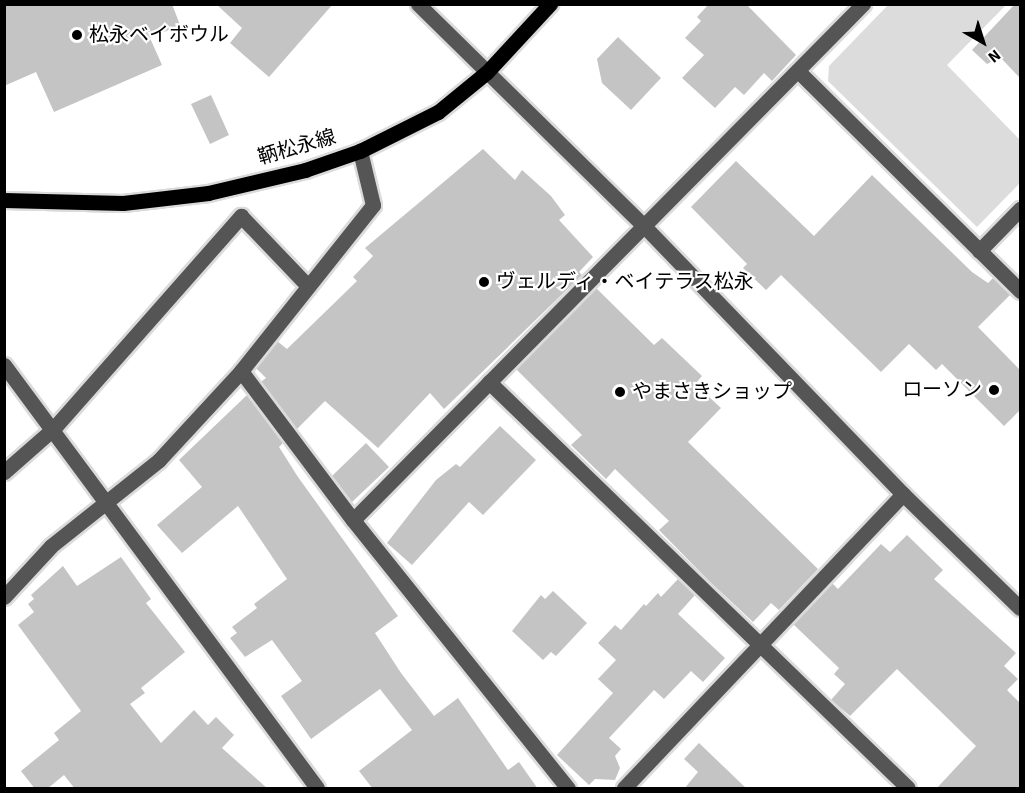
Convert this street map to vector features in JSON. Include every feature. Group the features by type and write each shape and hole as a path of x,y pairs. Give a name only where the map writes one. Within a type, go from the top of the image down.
{"main road":[{"name":"鞆松永線","path":"4,200 123,203 208,194 305,170 360,151 438,112 487,72 550,4"}],"street":[{"path":"353,520 863,4"},
{"path":"419,5 645,227 903,494 1020,608"},
{"path":"798,72 1020,291"},
{"path":"4,597 51,546 159,460 241,370 373,205 360,151"},
{"path":"979,252 1020,209"},
{"path":"4,472 54,428 241,216 308,285"},
{"path":"4,365 54,428 317,789"},
{"path":"241,370 353,520 568,789"},
{"path":"489,382 908,789"},
{"path":"624,789 903,494"}],"shaded area":[{"path":"888,5 1006,5 947,65 1020,140 1020,183 977,227 828,81 829,66"}],"building":[{"name":"松永ベイボウル","path":"4,4 172,4 180,25 150,38 162,65 54,112 36,72 4,86"},
{"path":"216,4 333,4 269,77 230,43 242,28"},
{"path":"709,4 746,4 796,55 772,81 764,73 744,95 735,87 715,108 682,78 704,55 685,38 701,21 697,17"},
{"path":"1015,4 1020,4 1020,78 1000,57 987,64 972,50"},
{"path":"618,37 661,78 631,110 602,83 597,59"},
{"path":"211,95 229,135 210,144 191,104"},
{"name":"ヴェルディ・ベイテラス松永","path":"483,149 515,180 522,170 551,196 565,215 559,220 593,257 579,272 582,275 444,409 430,393 378,448 325,401 297,429 261,382 266,378 256,368 277,341 287,349 357,281 353,277 373,256 365,248"},
{"path":"736,161 814,236 872,175 972,272 988,283 993,278 1010,295 978,327 1020,370 1020,410 1004,426 942,364 936,370 909,344 881,372 781,275 766,290 743,268 747,264 691,207"},
{"path":"596,288 654,345 662,338 702,376 695,384 721,408 688,442 818,569 779,610 771,603 753,622 659,530 669,521 615,469 606,479 571,445 582,435 516,369"},
{"path":"247,395 283,443 279,447 298,477 398,616 375,633 401,673 434,716 458,698 508,770 519,762 538,789 373,789 359,771 412,730 380,689 311,739 281,696 302,681 272,640 245,657 230,638 237,633 232,627 257,608 254,604 287,579 238,506 182,553 157,525 202,487 179,460"},
{"path":"500,426 536,460 483,515 469,502 412,565 387,543 436,480 456,464 460,467"},
{"path":"366,443 389,467 352,502 332,476"},
{"path":"907,535 943,570 934,579 1016,653 1004,666 1018,679 1007,690 1020,703 1020,789 936,789 976,746 897,669 850,716 831,700 845,684 834,674 839,668 793,624 832,583 838,589 881,544 890,552"},
{"path":"121,557 151,599 146,603 185,652 141,688 145,693 130,704 161,743 194,710 208,725 216,717 234,735 222,748 268,789 75,789 64,775 47,789 35,789 21,771 59,740 54,733 81,711 18,625 34,612 28,604 34,599 31,595 63,566 77,586"},
{"path":"678,579 695,595 678,614 725,658 703,682 691,671 664,699 654,690 609,738 621,749 615,756 620,768 615,780 595,779 589,785 557,755 613,693 598,679 616,660 598,643 615,625 621,630 644,604 646,606 658,593 661,597"},
{"path":"553,591 587,623 556,656 551,652 543,660 512,631 541,595 545,599"},
{"path":"699,743 747,789 684,789 698,772 684,759"}],"place":[{"name":"松永ベイボウル","path":"77,35"},
{"name":"ヴェルディ・ベイテラス松永","path":"484,282"},
{"name":"ローソン","path":"994,390"},
{"name":"やまさきショップ","path":"620,392"}]}
